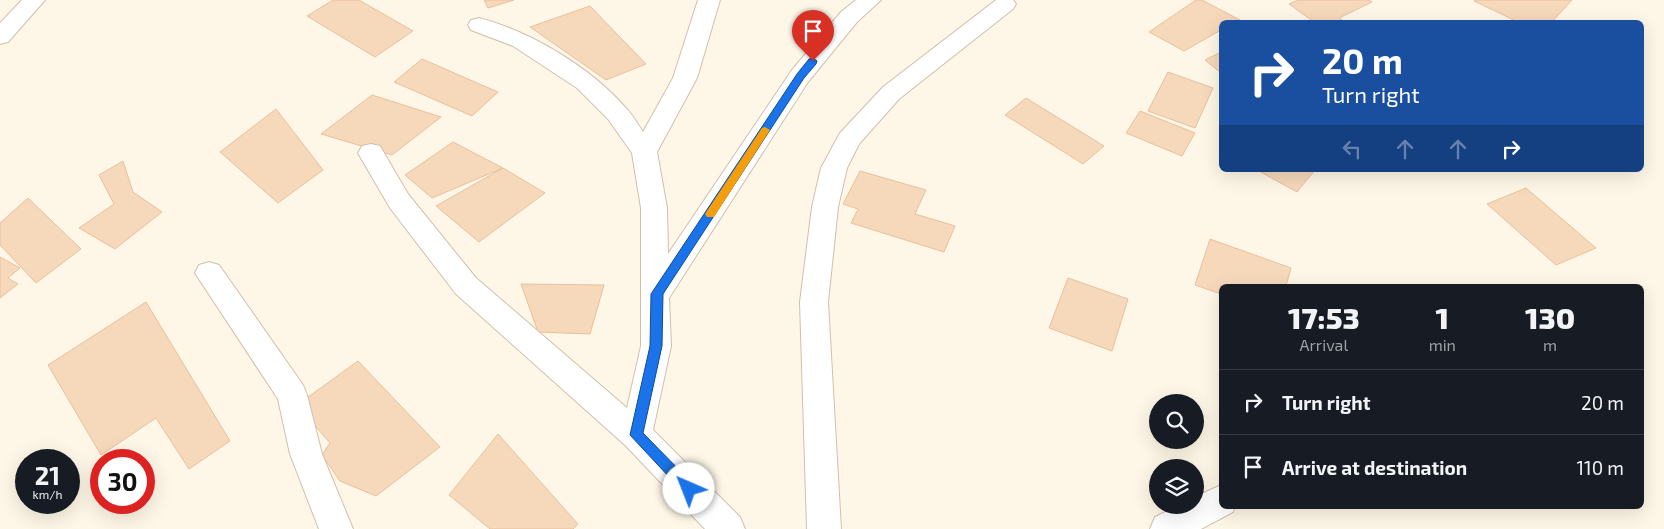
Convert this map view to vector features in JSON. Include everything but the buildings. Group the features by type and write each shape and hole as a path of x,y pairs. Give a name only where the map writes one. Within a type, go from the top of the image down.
{"street":[{"path":"0,6 24,0"},
{"path":"0,37 34,0"},
{"path":"644,152 685,78 709,0"},
{"path":"657,294 800,76 850,18 870,0"},
{"path":"824,529 814,302 825,207 834,168 849,139 891,93 1005,4"},
{"path":"479,26 521,41 585,82 617,113 644,152 654,208 657,294 656,346 636,435"},
{"path":"371,154 399,201 466,286 636,435 728,529"},
{"path":"209,273 292,395 306,454 336,529"},
{"path":"1167,529 1219,502"}],"slow traffic":[{"path":"710,214 765,130"}],"route":[{"path":"689,489 636,435 656,346 657,294 800,76 813,61"}]}
